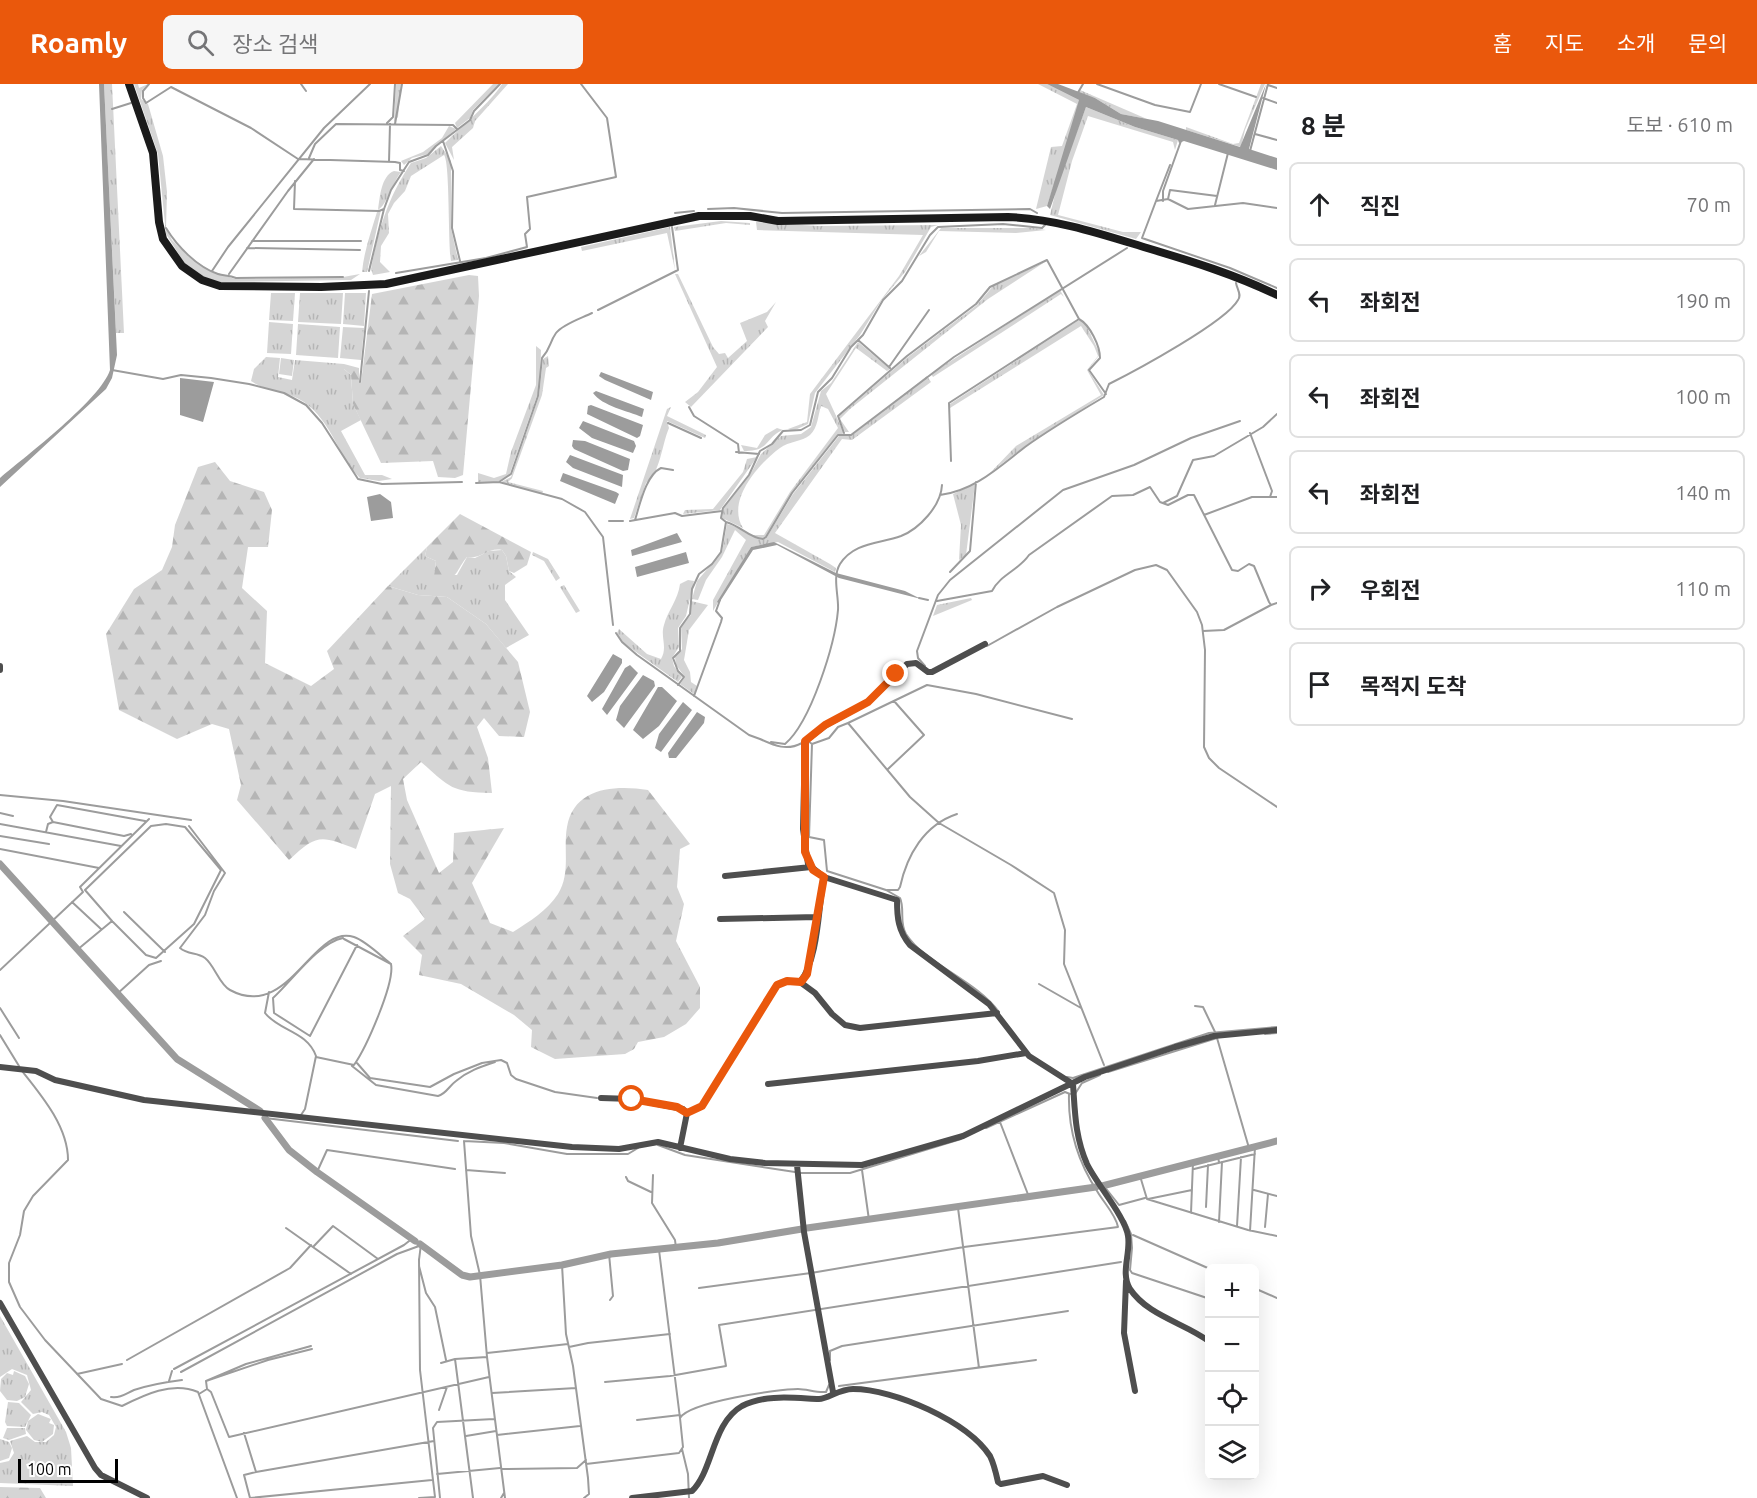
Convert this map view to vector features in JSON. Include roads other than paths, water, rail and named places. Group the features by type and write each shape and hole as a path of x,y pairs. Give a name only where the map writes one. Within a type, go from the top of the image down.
{"street":[{"path":"129,84 153,153 159,222 163,239 182,266 202,280 220,286 321,287 386,284 680,219 721,214 778,221 1040,218 1178,257 1277,295"},
{"path":"985,644 932,672 928,672 916,663 907,664 868,702 825,725 805,741 803,829 805,852 811,867 824,877 897,900 897,917 902,935 910,945 971,989 997,1013 1026,1053 1072,1084"},
{"path":"725,876 811,867"},
{"path":"801,982 807,974 811,960 824,877"},
{"path":"720,919 818,917"},
{"path":"687,1113 702,1106 777,985 787,981 801,982 815,993 832,1014 845,1024 860,1028 997,1013"},
{"path":"0,1067 36,1071 55,1080 144,1100 572,1148 620,1149 658,1142 730,1159 797,1165 862,1165 963,1136 1072,1084 1114,1067 1206,1038 1277,1030"},
{"path":"768,1084 978,1061 1026,1053"},
{"path":"1072,1084 1074,1123 1087,1164 1128,1234 1124,1333 1135,1391"},
{"path":"601,1098 677,1107 687,1113"},
{"path":"680,1148 687,1113"},
{"path":"797,1165 804,1232 833,1392"},
{"path":"1126,1281 1131,1291 1154,1311 1185,1325 1205,1339"},
{"path":"0,1303 101,1475 147,1498"},
{"path":"632,1498 692,1491 730,1416 742,1407 756,1401 776,1398 822,1399 833,1392 853,1389 888,1395 923,1407 952,1423 989,1455 998,1482 1001,1484 1043,1476 1067,1485"}],"waterway":[{"path":"143,97 143,91 149,84"},
{"path":"301,84 306,91"},
{"path":"212,271 228,247 324,128 370,84"},
{"path":"387,123 393,117 395,84"},
{"path":"395,124 402,84"},
{"path":"369,271 384,209 391,190 409,162 428,155 470,120 474,111 500,84"},
{"path":"396,273 486,258 527,247 525,234 530,229 527,197 616,177 607,118 581,84"},
{"path":"1076,96 1083,84"},
{"path":"1097,84 1155,105 1190,112 1201,84"},
{"path":"1219,84 1256,97"},
{"path":"1250,151 1268,84"},
{"path":"1268,85 1277,88"},
{"path":"143,98 146,103 171,87 251,128 298,159 395,162 400,163 400,170 404,171"},
{"path":"1263,98 1277,103"},
{"path":"112,109 131,103"},
{"path":"309,158 315,144 336,124 453,125 457,129"},
{"path":"389,162 390,124"},
{"path":"1255,134 1277,140"},
{"path":"443,141 453,171 452,228 460,261"},
{"path":"1163,201 1163,191 1181,141"},
{"path":"1215,205 1228,153"},
{"path":"229,274 288,191 314,159"},
{"path":"1156,201 1170,165"},
{"path":"295,181 294,209 379,211 384,209"},
{"path":"1168,199 1170,190 1217,196"},
{"path":"1277,208 1243,203 1188,209 1168,199 1156,201 1142,238 1230,268 1277,288"},
{"path":"708,209 734,208 782,213 1030,209 1037,213"},
{"path":"675,213 694,211"},
{"path":"678,685 684,677 678,671 673,658 680,651 680,628 690,614 692,589 699,574 712,564 721,552 726,522 721,518 723,508 749,475 760,451 772,444 783,431 801,430 810,425 818,392 832,378 851,347 863,335 883,300 902,281 930,235 938,227 1003,224 1042,228 1045,225"},
{"path":"598,310 678,270 672,227"},
{"path":"166,228 188,255 210,271 220,275 236,278 343,277"},
{"path":"252,241 361,241"},
{"path":"247,248 360,250"},
{"path":"726,522 753,536 763,539 766,537 792,493 838,435 851,435 954,357 1127,248"},
{"path":"844,433 838,416 907,356 976,304 990,287 1047,260 1079,319 949,403 951,461"},
{"path":"940,495 964,489 985,477 1034,440 1104,397 1109,384 1179,345 1216,321 1239,298 1236,283"},
{"path":"360,382 369,291"},
{"path":"889,367 929,310"},
{"path":"499,482 511,474 538,396 542,358 556,333 563,327 592,313"},
{"path":"1079,319 1087,326 1100,353 1100,358 1089,370 1106,394"},
{"path":"858,340 890,368"},
{"path":"112,370 163,379 181,375 211,378 284,393 306,405 322,423 358,479 382,484 462,482"},
{"path":"689,407 694,416 738,444 739,453"},
{"path":"1163,503 1177,496 1193,460 1214,456 1263,427 1277,414"},
{"path":"925,666 918,658 917,651 938,595 950,580 1063,490 1134,465 1191,438 1240,421"},
{"path":"668,423 701,438"},
{"path":"1250,433 1272,491 1270,497"},
{"path":"736,452 759,454"},
{"path":"635,520 651,477 661,468 673,470"},
{"path":"476,483 499,482 562,499 585,512 603,537 613,625"},
{"path":"950,572 970,551 976,482"},
{"path":"771,742 785,744 795,733 804,719 820,682 836,625 838,610 836,575 840,564 852,551 901,536 915,528 933,509 938,501 942,485"},
{"path":"937,601 992,591 995,585 1029,555 1112,496 1133,495 1150,487 1160,502 1168,505 1188,495 1194,495 1232,570 1238,571 1249,564 1254,566 1269,602 1271,605 1277,603"},
{"path":"1204,515 1252,497 1277,497"},
{"path":"630,521 675,513 682,516 722,511"},
{"path":"609,521 623,521"},
{"path":"987,646 1057,607 1135,570 1156,565 1167,570 1197,612 1202,625 1205,650 1204,747 1209,758 1219,768 1277,807"},
{"path":"919,598 928,600"},
{"path":"694,696 721,622 722,618 716,611 720,600"},
{"path":"1203,631 1224,630 1271,605"},
{"path":"616,633 622,642 637,655 749,735 760,739"},
{"path":"848,723 927,685 976,694 1072,719"},
{"path":"888,769 924,735 894,701"},
{"path":"808,741 812,744 829,738 838,727 848,723 910,797 939,823 1054,893 1065,930 1064,964 1104,1065"},
{"path":"760,739 781,747 791,747 802,743"},
{"path":"812,744 809,837 824,840 827,871 886,890 900,898 904,929 915,945 977,991 999,1012"},
{"path":"0,795 63,801 191,820"},
{"path":"46,832 48,824 53,822 50,817 57,805 145,821"},
{"path":"0,813 13,816"},
{"path":"887,890 898,890 912,853 926,833 945,819 957,814"},
{"path":"0,970 83,892 80,887 149,819"},
{"path":"53,822 124,836 131,834"},
{"path":"0,824 121,846"},
{"path":"77,950 112,921 85,890 151,826 166,824 185,827 221,870 194,924 156,958 146,955 112,921"},
{"path":"189,826 225,873 214,891 205,915 180,948 205,958 223,984 230,990 251,996 268,993 284,984 326,944 339,937 359,939 391,964 389,985 384,1000 372,1031 354,1065 316,1057"},
{"path":"0,836 49,844"},
{"path":"0,849 99,868"},
{"path":"0,864 177,1059 260,1111"},
{"path":"72,902 101,929"},
{"path":"124,912 165,952"},
{"path":"343,938 324,947 273,998 274,1013 310,1036 357,945"},
{"path":"344,939 391,964"},
{"path":"117,994 149,965 161,961"},
{"path":"1039,984 1081,1008"},
{"path":"269,992 265,1013 306,1041 316,1056 305,1109 301,1115"},
{"path":"1195,1006 1203,1007 1215,1032"},
{"path":"0,1008 19,1038"},
{"path":"1067,1077 1073,1078 1209,1033 1277,1027"},
{"path":"1265,1034 1277,1033"},
{"path":"0,1035 19,1066"},
{"path":"1217,1038 1249,1148"},
{"path":"1108,1072 1217,1038"},
{"path":"357,1063 370,1078 430,1087 482,1063 501,1060 507,1063 511,1075 516,1079 555,1092 597,1098"},
{"path":"352,1066 376,1085 438,1096 465,1075 495,1062"},
{"path":"22,1071 59,1124 64,1136 68,1160 33,1196 24,1211 20,1235 9,1263 9,1282 20,1307 45,1340 101,1399 122,1406 149,1394 168,1389 178,1388 198,1392 237,1498"},
{"path":"1075,1094 1082,1083 1100,1075"},
{"path":"986,1128 1065,1092 1070,1094"},
{"path":"699,1288 811,1273 964,1247 1118,1227 1084,1168 1072,1132 1069,1094"},
{"path":"265,1118 458,1141"},
{"path":"265,1118 289,1150 415,1241"},
{"path":"1000,1122 1029,1197"},
{"path":"800,1173 850,1173 961,1139"},
{"path":"464,1141 471,1236 480,1275 487,1357 505,1498"},
{"path":"464,1141 504,1143 567,1154 628,1154 638,1148"},
{"path":"1102,1186 1277,1141"},
{"path":"658,1145 685,1155 795,1172"},
{"path":"1250,1231 1255,1147"},
{"path":"317,1172 327,1150 455,1169"},
{"path":"1194,1169 1255,1154"},
{"path":"1218,1156 1219,1163"},
{"path":"1237,1226 1241,1157"},
{"path":"1191,1213 1193,1162"},
{"path":"1219,1222 1222,1162"},
{"path":"1206,1207 1208,1165"},
{"path":"466,1170 505,1173"},
{"path":"862,1170 869,1220"},
{"path":"653,1175 652,1203 675,1240 676,1248"},
{"path":"1140,1176 1147,1199 1248,1230 1277,1236"},
{"path":"626,1177 628,1181 651,1192"},
{"path":"1104,1186 1119,1205 1145,1198"},
{"path":"807,1228 1096,1187"},
{"path":"1148,1199 1192,1190"},
{"path":"1254,1190 1277,1196"},
{"path":"1265,1227 1268,1194"},
{"path":"958,1208 979,1368"},
{"path":"1125,1221 1131,1234 1130,1270 1132,1273 1205,1297"},
{"path":"313,1247 333,1226 378,1259"},
{"path":"286,1228 351,1274"},
{"path":"420,1244 462,1275 470,1277 562,1265 611,1254 718,1243 802,1229"},
{"path":"1133,1235 1205,1267"},
{"path":"174,1369 404,1245 413,1238"},
{"path":"419,1260 421,1244"},
{"path":"127,1360 290,1268 311,1245"},
{"path":"181,1372 397,1254 419,1246"},
{"path":"659,1250 680,1418"},
{"path":"609,1254 613,1296 610,1300"},
{"path":"419,1259 420,1370 435,1497 419,1498"},
{"path":"605,1382 670,1376 726,1366 719,1325 1121,1262"},
{"path":"562,1265 566,1334 573,1366 588,1478 589,1494 584,1498"},
{"path":"419,1266 426,1293 435,1307 446,1360"},
{"path":"1259,1290 1277,1298"},
{"path":"830,1360 830,1351 842,1346 1068,1311"},
{"path":"569,1347 670,1334"},
{"path":"487,1353 568,1344"},
{"path":"206,1381 246,1364 311,1346"},
{"path":"207,1389 206,1381 268,1360 312,1349"},
{"path":"441,1363 455,1359 487,1357"},
{"path":"455,1359 473,1498"},
{"path":"839,1386 1036,1360"},
{"path":"77,1374 122,1364"},
{"path":"169,1381 172,1371"},
{"path":"199,1394 207,1389 211,1392 229,1437 489,1377"},
{"path":"111,1397 152,1385 182,1380"},
{"path":"586,1464 679,1453 683,1447 680,1418 699,1407 772,1391 798,1389 826,1392 829,1385"},
{"path":"439,1410 447,1387"},
{"path":"492,1393 576,1388"},
{"path":"637,1420 680,1415"},
{"path":"440,1498 433,1428 437,1422 494,1419"},
{"path":"497,1435 580,1426"},
{"path":"466,1436 496,1431"},
{"path":"244,1433 256,1472 244,1475 250,1498"},
{"path":"256,1472 434,1441"},
{"path":"682,1449 688,1474 689,1498"},
{"path":"502,1469 577,1468 586,1460"},
{"path":"437,1474 500,1468"},
{"path":"250,1498 432,1480"},
{"path":"501,1498 504,1493"}]}
